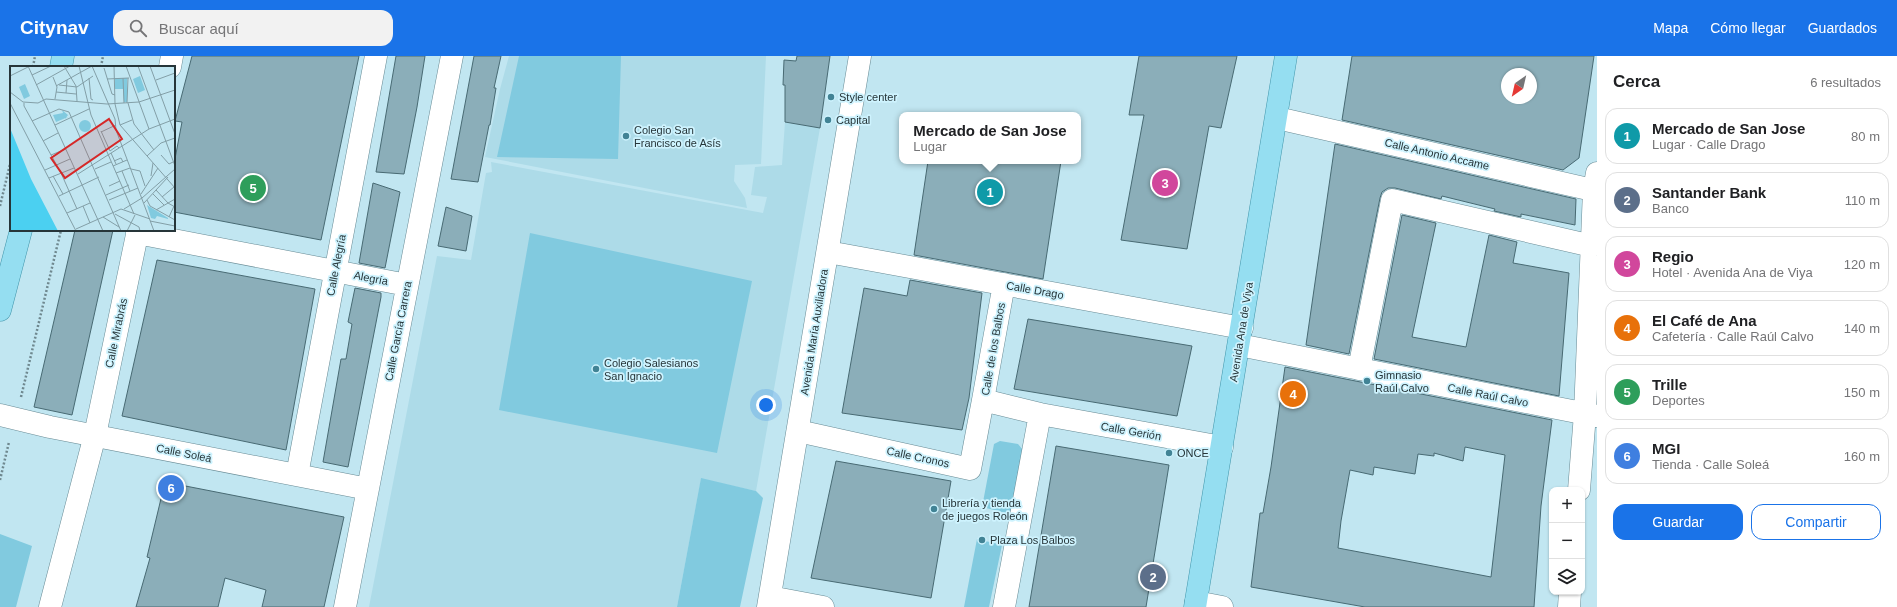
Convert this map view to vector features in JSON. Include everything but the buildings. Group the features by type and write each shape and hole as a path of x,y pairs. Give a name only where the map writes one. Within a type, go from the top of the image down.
{"main road":[{"path":"61,66 63,56"},
{"name":"Avenida Ana de Viya","path":"1196,605 1286,56"},
{"path":"0,310 21,231"}],"street":[{"path":"170,66 172,56"},
{"name":"Calle Alegría","path":"297,475 376,56"},
{"name":"Calle García Carrera","path":"345,607 452,56"},
{"name":"Avenida María Auxiliadora","path":"769,602 860,56"},
{"name":"Calle Antonio Accame","path":"1277,118 1596,184"},
{"path":"1579,487 1591,415 1592,246 1596,184"},
{"path":"1359,369 1392,200 1592,246"},
{"name":"Alegría","path":"138,231 407,285"},
{"name":"Calle Mirabrás","path":"50,607 95,436 138,231"},
{"name":"Calle Drago","path":"828,252 1004,284 1240,337"},
{"name":"Calle de los Balbos","path":"1004,284 983,400 1040,414"},
{"name":"Calle Raúl Calvo","path":"1240,337 1359,369 1591,415"},
{"name":"Calle Cronos","path":"798,431 970,469 983,400"},
{"path":"1004,607 1040,414"},
{"name":"Calle Gerión","path":"1040,414 1222,447"},
{"name":"Calle Soleá","path":"8,417 95,436 368,489"},
{"path":"1569,607 1570,595"},
{"path":"769,602 823,607"},
{"path":"1196,605 1222,607"}],"path":[{"path":"33,66 35,56"},
{"path":"101,66 103,56"},
{"path":"0,206 10,164"},
{"path":"0,480 8,417 61,231"}],"shaded area":[{"name":"Colegio San Francisco de Asís","path":"509,56 766,56 761,164 735,165 734,181 745,198 747,208 485,157"},
{"path":"519,56 621,56 618,159 497,157"},
{"name":"Colegio Salesianos San Ignacio","path":"785,122 820,128 756,491 701,479 677,607 369,607 437,256 471,260 486,173 492,172 491,162 763,213 767,197 751,195 755,167 782,165"},
{"path":"530,233 752,281 717,453 499,410"},
{"path":"1000,441 1018,444 1023,450 1012,510 1006,513 986,508 983,502 994,444"},
{"path":"701,478 756,491 763,498 740,607 677,607"},
{"path":"0,534 32,546 16,607 0,607"},
{"path":"977,539 1002,545 989,607 964,607"}],"place":[{"name":"Style center","path":"831,97"},
{"name":"Capital","path":"828,120"},
{"name":"Colegio San Francisco de Asís","path":"626,136"},
{"name":"Regio","path":"1165,183"},
{"name":"Trille","path":"253,188"},
{"name":"Mercado de San Jose","path":"990,192"},
{"name":"Colegio Salesianos San Ignacio","path":"596,369"},
{"name":"Gimnasio Raúl Calvo","path":"1367,381"},
{"name":"El Café de Ana","path":"1293,394"},
{"name":"ONCE","path":"1169,453"},
{"name":"MGI","path":"171,488"},
{"name":"Librería y tienda de juegos Roleón","path":"934,509"},
{"name":"Plaza Los Balbos","path":"982,540"},
{"name":"Santander Bank","path":"1153,577"}]}
